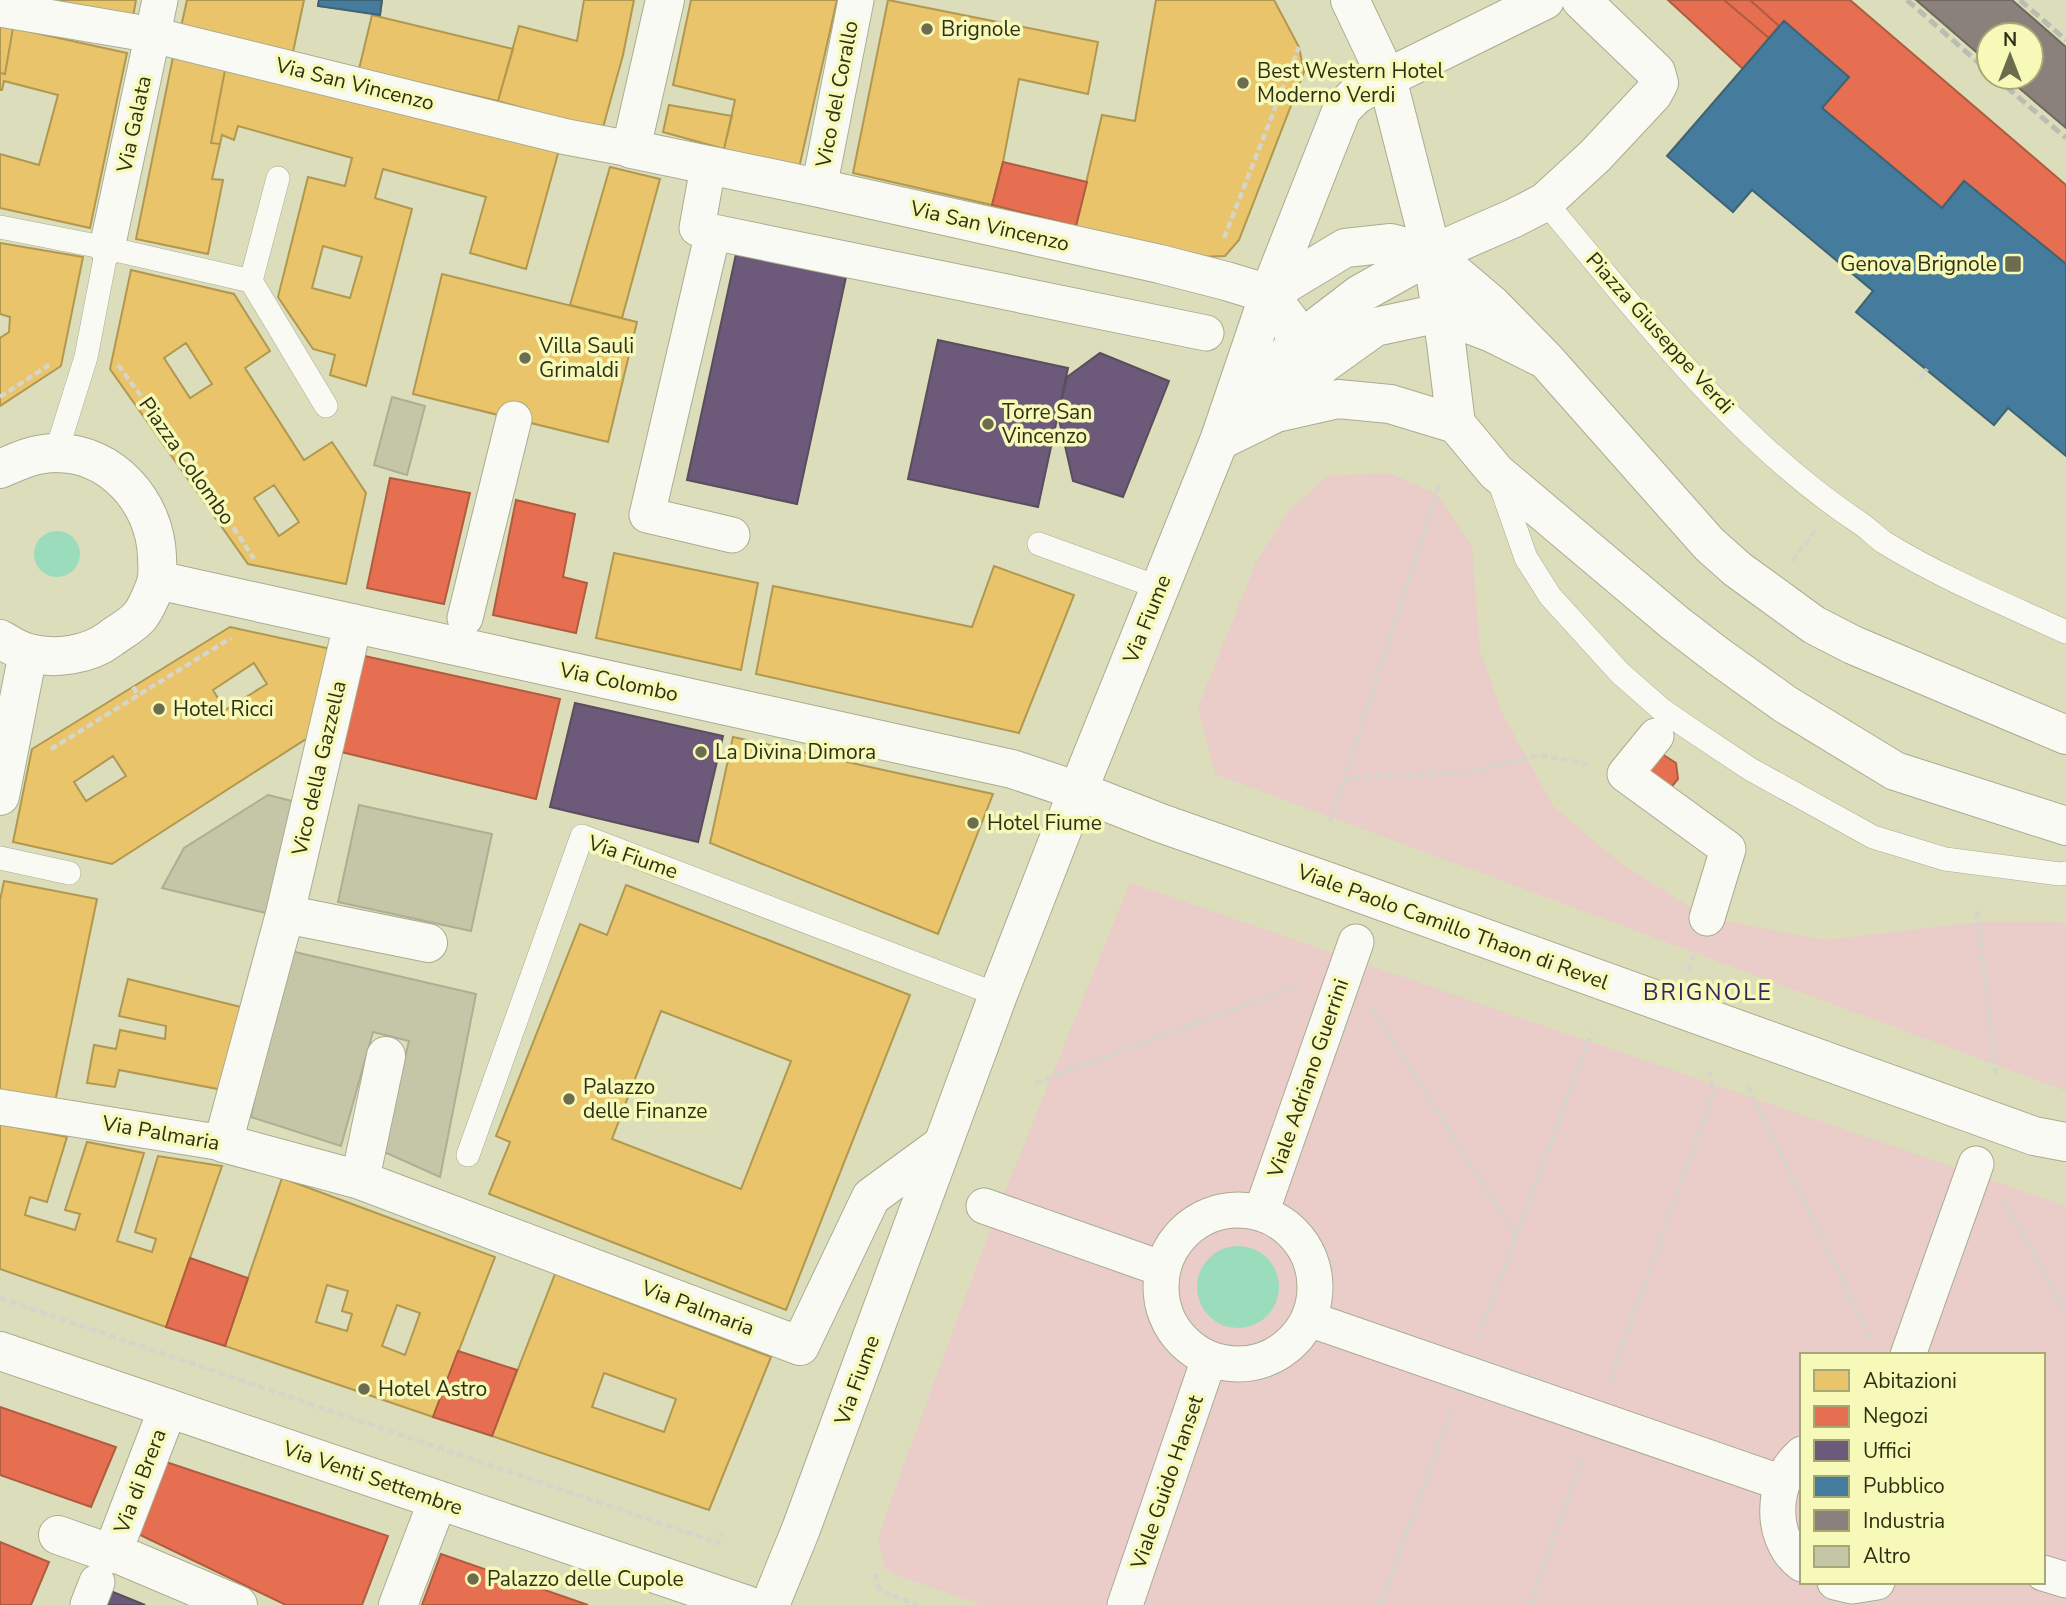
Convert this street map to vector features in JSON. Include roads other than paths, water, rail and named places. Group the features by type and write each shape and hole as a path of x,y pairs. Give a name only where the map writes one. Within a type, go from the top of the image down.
{"street":[{"name":"Via Galata","path":"107,248 160,0"},
{"path":"631,149 665,0"},
{"name":"Vico del Corallo","path":"819,188 856,0"},
{"path":"1350,0 1391,93 1432,254 1456,424 1496,472 1675,624 1785,704 1895,771 2066,826"},
{"path":"1269,294 1342,109 1356,95 1391,93 1545,0"},
{"path":"1219,441 1296,343 1360,294 1432,254 1545,202 1595,156 1653,94 1659,83 1656,72 1581,0"},
{"name":"Via San Vincenzo","path":"0,9 153,34 567,137 819,188 1160,264 1269,294"},
{"path":"708,166 697,228 1206,334"},
{"path":"713,232 647,515 732,535"},
{"path":"1269,294 1345,248 1391,243 1432,254 1492,305 1546,360 1709,544 1737,569 1814,625 1853,646 2066,735"},
{"path":"1269,294 1290,322 1296,343"},
{"name":"Via Fiume","path":"770,1605 801,1529 998,995 1219,441 1269,294"},
{"path":"1219,441 1375,327 1431,315 1454,318 1546,360"},
{"path":"1219,441 1276,413 1338,400 1390,404 1456,424"},
{"path":"465,618 514,419"},
{"path":"0,469 23,458 56,453 85,457 112,470 134,490 149,516 156,544 157,580 141,616 106,642 82,652 53,656 14,646 0,796"},
{"name":"Via Colombo","path":"157,580 1012,768 1078,791"},
{"name":"Vico della Gazzella","path":"223,1143 285,914 353,623"},
{"path":"1656,736 1625,774 1728,849 1707,918"},
{"name":"Viale Paolo Camillo Thaon di Revel","path":"1078,791 1163,824 2034,1136 2066,1142"},
{"path":"285,914 428,943"},
{"name":"Viale Adriano Guerrini","path":"1261,1213 1352,955"},
{"path":"360,1180 386,1056"},
{"name":"Via Palmaria","path":"0,1107 223,1143 360,1180 800,1346 871,1197 942,1145"},
{"path":"1909,1353 1976,1164"},
{"path":"984,1206 1163,1269"},
{"path":"1236,1210 1261,1213 1284,1225 1302,1244 1313,1267 1315,1294 1309,1319 1296,1339 1278,1354 1255,1362 1232,1364 1209,1359 1190,1348 1175,1331 1165,1312 1161,1291 1163,1269 1173,1246 1189,1227 1211,1214 1236,1210"},
{"path":"1309,1319 1782,1483"},
{"name":"Via Venti Settembre","path":"0,1351 747,1605"},
{"name":"Viale Guido Hanset","path":"1125,1605 1209,1359"},
{"name":"Via di Brera","path":"99,1580 168,1408"},
{"path":"1800,1456 1793,1462 1782,1483 1777,1506 1780,1530 1790,1552 1800,1562"},
{"path":"398,1605 438,1500"},
{"name":"Via di Brera","path":"58,1535 99,1580"},
{"name":"Via di Brera","path":"99,1580 120,1555 238,1605"},
{"path":"2045,1574 2066,1580"},
{"path":"1819,1605 1826,1584"},
{"path":"1844,1584 1864,1584"}],"lane":[{"path":"278,178 251,281 326,406"},
{"name":"Piazza Giuseppe Verdi","path":"1545,202 1697,381 1775,457 1834,507 1862,524 1884,542 1957,582 2066,632"},
{"path":"0,227 251,281"},
{"name":"Via Galata","path":"56,453 86,357 107,248"},
{"path":"1496,472 1526,558 1550,596 1620,673 1661,709 1750,769 1873,836 1945,859 2066,873"},
{"path":"1039,544 1160,588"},
{"name":"Via Fiume","path":"468,1155 582,836 998,995"},
{"path":"0,858 69,873"}],"railway":[{"path":"1907,0 1975,60"},
{"path":"2020,0 2066,40"},
{"path":"2011,91 2066,138"}],"place":[{"name":"Brignole","path":"927,29"},
{"name":"Best Western Hotel Moderno Verdi","path":"1243,83"},
{"name":"Genova Brignole","path":"2013,264"},
{"name":"Villa Sauli Grimaldi","path":"525,358"},
{"name":"Torre San Vincenzo","path":"988,424"},
{"name":"Hotel Ricci","path":"159,709"},
{"name":"La Divina Dimora","path":"701,752"},
{"name":"Hotel Fiume","path":"973,823"},
{"name":"Palazzo delle Finanze","path":"569,1099"},
{"name":"Hotel Astro","path":"364,1389"},
{"name":"Palazzo delle Cupole","path":"473,1579"}],"district":[{"name":"BRIGNOLE","path":"1708,992"}]}
